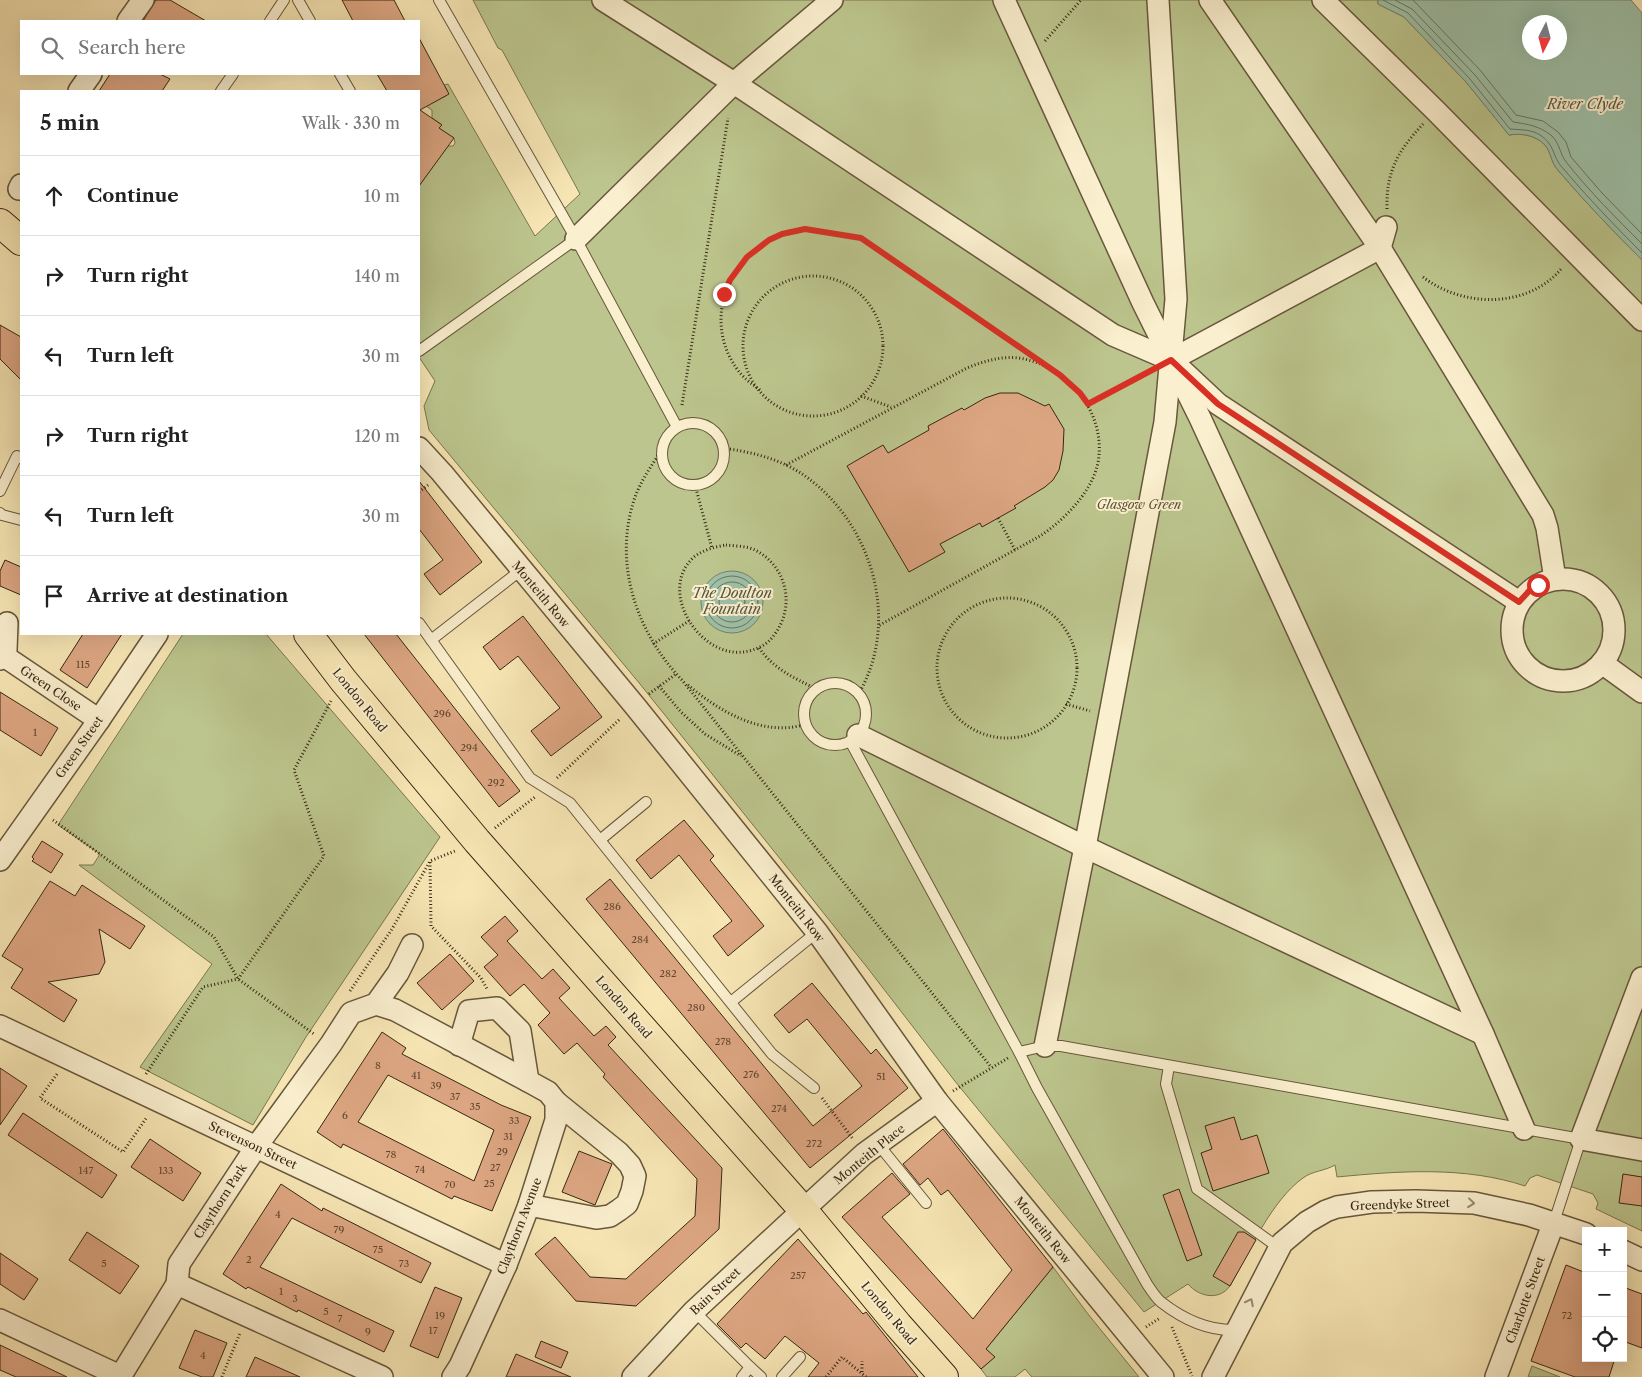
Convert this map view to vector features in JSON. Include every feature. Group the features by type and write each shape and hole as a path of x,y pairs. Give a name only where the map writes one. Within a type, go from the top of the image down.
{"main road":[{"path":"0,223 20,240"},
{"name":"London Road","path":"309,635 342,680 477,842 803,1210 898,1325 944,1377"}],"street":[{"path":"129,20 143,0"},
{"path":"604,0 734,83 1113,335 1171,360 1218,404 1519,602"},
{"path":"576,239 734,83 832,0"},
{"path":"1004,0 1171,360 1200,418 1483,1034 1524,1129"},
{"path":"1045,1046 1085,847 1165,422 1176,299 1158,0"},
{"path":"1210,0 1380,248 1542,515 1547,528 1554,579"},
{"path":"1324,0 1642,320"},
{"path":"80,90 90,75"},
{"path":"1171,360 1380,248 1387,220"},
{"name":"Monteith Row","path":"420,449 442,473 641,713 817,932 937,1101 1163,1377"},
{"path":"1564,578 1581,582 1596,590 1608,604 1614,621 1614,639 1602,663 1582,677 1565,681 1548,679 1533,672 1520,659 1511,636 1512,619 1519,602 1530,590 1554,579 1564,578"},
{"name":"Green Close","path":"7,623 7,646 2,657 99,720"},
{"name":"Green Street","path":"0,860 156,635"},
{"path":"1602,663 1642,692"},
{"path":"854,738 1483,1034"},
{"path":"412,945 398,973 376,1004 395,1010 548,1092 556,1102 619,1153 630,1165 635,1176 627,1204 610,1216 596,1218 529,1205"},
{"path":"1642,978 1581,1139 1642,1150"},
{"name":"Claythorn Park","path":"120,1377 177,1284 178,1264 256,1147 331,1044 351,1013 376,1004"},
{"path":"459,1045 469,1011 497,1008 520,1031 528,1081"},
{"name":"Stevenson Street","path":"0,1026 506,1264"},
{"name":"Monteith Place","path":"803,1210 871,1149 937,1101"},
{"name":"Claythorn Avenue","path":"453,1377 460,1366 506,1264 529,1205 556,1120 556,1102"},
{"name":"Greendyke Street","path":"1213,1377 1279,1248 1295,1231 1326,1211 1338,1207 1372,1202 1474,1203 1529,1214 1582,1232"},
{"name":"Bain Street","path":"636,1376 694,1311 803,1210"},
{"name":"Charlotte Street","path":"1496,1377 1554,1222"},
{"path":"1627,1253 1642,1260"},
{"path":"177,1284 382,1377"},
{"path":"0,1320 120,1377"}],"lane":[{"path":"271,20 284,0"},
{"path":"298,0 309,20"},
{"path":"439,0 576,239 678,427"},
{"path":"222,90 233,75"},
{"path":"341,75 349,90"},
{"path":"420,350 576,239"},
{"path":"696,423 714,431 720,438 724,458 714,477 695,485 677,481 670,476 662,459 662,450 664,441 669,433 678,427 696,423"},
{"path":"0,490 17,456 20,458"},
{"path":"0,513 20,520"},
{"path":"431,640 522,570"},
{"path":"420,624 530,778 570,803 772,1054 814,1088"},
{"path":"829,683 840,683 850,686 859,693 864,701 866,719 863,728 854,738 840,745 824,743 811,734 806,724 804,708 807,700 816,689 829,683"},
{"path":"854,738 1037,1088 1147,1284 1160,1302 1194,1323 1222,1330 1236,1330"},
{"path":"600,840 646,802"},
{"path":"731,1002 817,932"},
{"path":"1019,1052 1045,1046 1061,1046 1581,1139 1554,1222"},
{"path":"1169,1066 1166,1081 1167,1089 1197,1189 1279,1248"},
{"path":"871,1149 926,1203"},
{"path":"694,1311 761,1377"},
{"path":"782,1377 800,1357"},
{"path":"742,1377 750,1367"}],"path":[{"path":"1031,57 1081,0"},
{"path":"678,427 734,83"},
{"path":"1387,220 1387,195 1396,159 1425,122"},
{"path":"760,390 752,379 744,354 746,328 751,313 766,295 781,284 801,277 824,277 838,280 863,296 879,321 883,336 883,351 880,365 873,382 851,404 834,412 816,415 803,414 779,406 760,390 740,373 726,345 722,328 724,294 730,280 739,267 758,247 782,234 805,229 861,238 1020,346 1046,367 1069,382 1088,404 1094,415 1100,443 1100,456 1088,486 1062,520 1040,536 878,626"},
{"path":"1421,275 1440,288 1460,296 1477,300 1493,300 1516,296 1539,287 1560,271 1575,252"},
{"path":"786,465 982,362 996,358 1019,358 1046,367"},
{"path":"1088,404 1171,360"},
{"path":"861,396 892,408"},
{"path":"723,448 750,452 786,465 805,476 842,510 850,524 873,570 877,591 878,626 874,658 868,676 859,693"},
{"path":"662,450 637,493 627,531 631,592 643,626 653,644 676,674 991,1067"},
{"path":"695,485 712,548"},
{"path":"998,518 1015,550"},
{"path":"726,545 754,550 766,557 780,573 786,594 786,607 776,633 769,642 759,648 734,653 724,650 702,637 689,621 682,604 680,581 693,558 712,548 726,545"},
{"path":"1002,598 1032,602 1053,615 1070,637 1075,650 1077,664 1073,692 1055,718 1040,729 1023,736 1005,738 987,735 970,728 956,716 945,702 939,685 937,667 939,648 946,632 958,618 972,607 990,600 1002,598"},
{"path":"653,644 689,621"},
{"path":"759,648 769,661 783,672 816,689"},
{"path":"676,674 659,686 681,712 705,734 744,758"},
{"path":"137,1090 203,987 238,979 324,856 294,770 342,680"},
{"path":"682,680 724,712 750,722 772,727 792,727 806,724"},
{"path":"36,807 214,937 238,979 319,1038 331,1044"},
{"path":"349,993 392,929 430,861 477,842"},
{"path":"430,861 431,926 481,978 497,1008"},
{"path":"937,1101 1019,1052"},
{"path":"68,1058 40,1098 123,1152 159,1100"},
{"path":"814,1088 871,1149"},
{"path":"1160,1302 1192,1377"},
{"path":"222,1377 247,1316"},
{"path":"826,1377 842,1356 866,1377"},
{"path":"862,1361 862,1373"}],"green space":[{"name":"Glasgow Green","path":"473,0 1378,0 1378,4 1404,17 1466,82 1509,135 1519,134 1528,136 1537,139 1545,145 1557,169 1642,260 1642,1231 1596,1209 1598,1203 1593,1194 1537,1175 1530,1178 1525,1186 1479,1175 1455,1173 1408,1172 1337,1177 1335,1165 1303,1178 1281,1200 1271,1213 1230,1286 1225,1291 1209,1296 1198,1292 1188,1284 1144,1312 954,1080 866,966 640,684 429,430 424,406 435,381 420,358 420,185 448,146 453,146 455,143 454,138 439,128 441,124 432,118 432,110 426,106 446,96 447,90 444,85 448,84 535,236 580,194 502,50 498,48"},
{"path":"182,635 267,635 440,837 306,1037 253,1125 140,1067 212,964 79,865 93,865 100,854 58,825"},
{"path":"1053,1267 1139,1377 1032,1377 1025,1369 1015,1377 987,1377 981,1369 994,1357 986,1349"},
{"path":"1532,1366 1560,1377 1528,1377"}],"water":[{"name":"River Clyde","path":"1378,0 1631,0 1642,13 1642,260 1557,169 1545,145 1537,139 1528,136 1519,134 1509,135 1466,82 1404,17 1378,4"},
{"name":"The Doulton Fountain","path":"726,571 738,571 754,580 761,590 763,602 761,614 754,624 738,633 726,633 715,628 706,619 701,608 701,596 706,585 715,576"}],"building":[{"path":"156,0 170,0 204,20 144,20"},
{"path":"342,0 394,0 404,20 352,20"},
{"path":"420,40 449,94 420,110 420,90 386,90 378,75 420,75"},
{"path":"109,75 162,75 170,79 163,90 100,90"},
{"path":"420,110 442,125 439,128 454,138 420,185"},
{"path":"0,325 20,336 20,379 0,359"},
{"path":"1000,393 1018,393 1045,406 1049,404 1064,429 1063,451 1059,470 1053,480 1014,506 1016,508 982,527 980,523 940,544 945,552 909,572 847,466 883,445 888,453 929,430 928,426 962,408 964,410 985,398"},
{"path":"420,482 482,562 440,595 424,574 443,560 420,530"},
{"path":"5,560 20,567 20,595 0,586 0,571"},
{"path":"523,616 602,717 551,756 531,731 560,708 518,656 500,670 483,647"},
{"path":"82,635 121,635 87,688 60,670"},
{"path":"365,635 397,635 520,791 499,807"},
{"path":"0,692 58,728 41,756 0,730"},
{"path":"684,820 714,856 710,860 764,926 728,956 713,936 732,921 679,855 651,879 636,860"},
{"path":"42,841 63,854 51,873 32,861 34,859 32,857"},
{"path":"610,879 813,1126 862,1086 807,1019 789,1033 774,1015 812,983 871,1054 876,1049 908,1088 810,1168 586,899"},
{"path":"50,881 75,896 82,885 145,926 130,949 99,929 105,962 99,974 48,982 77,1000 64,1022 11,988 23,969 2,956"},
{"path":"505,916 518,931 507,941 542,979 553,969 570,988 559,998 594,1036 606,1026 616,1037 608,1045 722,1168 719,1229 636,1306 576,1301 535,1254 555,1237 590,1277 626,1279 695,1216 697,1179 603,1077 605,1074 577,1043 564,1054 538,1025 550,1013 524,984 510,996 484,967 498,955 481,937"},
{"path":"450,954 474,981 442,1010 417,983"},
{"path":"382,1032 406,1048 402,1054 501,1105 531,1117 492,1211 454,1196 452,1199 343,1144 341,1148 317,1132","holes":["388,1075 494,1130 474,1181 358,1122"]},
{"path":"0,1068 27,1086 0,1125"},
{"path":"23,1113 117,1175 102,1198 8,1135"},
{"path":"1234,1117 1241,1140 1257,1135 1269,1173 1213,1191 1201,1153 1212,1149 1205,1126"},
{"path":"943,1129 1053,1267 986,1349 995,1357 981,1369 842,1217 892,1173 910,1194 882,1217 973,1319 1012,1270 948,1190 941,1195 928,1178 920,1185 903,1164"},
{"path":"150,1139 201,1173 183,1201 131,1167"},
{"path":"579,1151 612,1164 595,1205 562,1192"},
{"path":"1623,1174 1642,1177 1642,1206 1619,1203"},
{"path":"281,1184 322,1211 323,1208 431,1263 421,1283 292,1218 260,1267 394,1331 384,1352 248,1287 246,1289 223,1274"},
{"path":"1179,1189 1202,1255 1187,1261 1163,1195"},
{"path":"87,1232 139,1266 120,1294 69,1260"},
{"path":"1238,1232 1244,1232 1256,1240 1230,1286 1213,1276"},
{"path":"798,1239 863,1314 866,1312 918,1377 808,1377 819,1363 785,1336 765,1359 746,1343 741,1348 717,1324"},
{"path":"0,1253 38,1279 24,1300 0,1284"},
{"path":"1566,1265 1582,1271 1582,1362 1614,1362 1609,1377 1575,1377 1531,1361"},
{"path":"435,1287 462,1298 438,1358 410,1346"},
{"path":"1627,1288 1642,1294 1642,1348 1627,1342"},
{"path":"195,1330 227,1343 213,1377 202,1377 179,1368"},
{"path":"541,1341 568,1352 561,1368 535,1357"},
{"path":"0,1345 67,1377 16,1377 0,1370"},
{"path":"516,1354 571,1377 506,1377"},
{"path":"255,1357 300,1377 246,1377"}],"route":[{"path":"724,294 730,280 747,257 758,247 782,234 805,229 861,238 1060,375 1080,393 1088,404 1171,360 1218,404 1519,602 1530,590 1538,585"}]}
